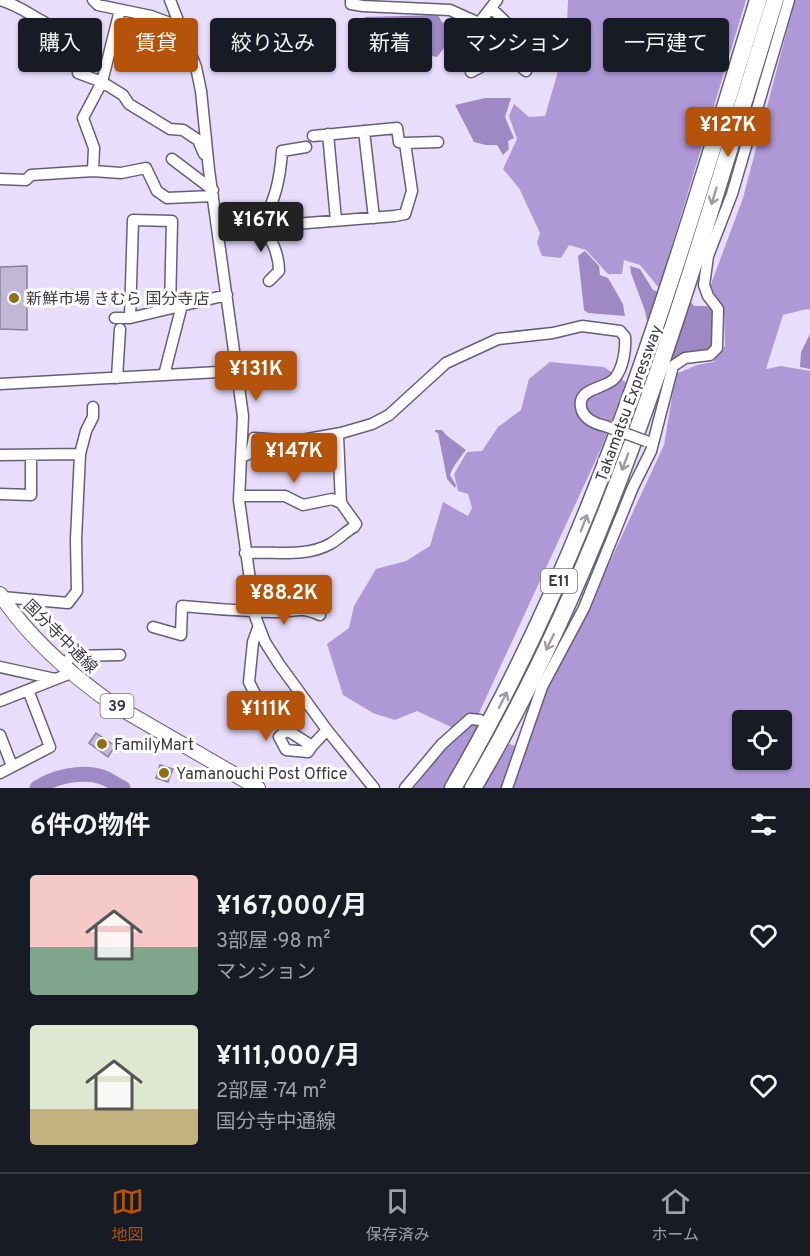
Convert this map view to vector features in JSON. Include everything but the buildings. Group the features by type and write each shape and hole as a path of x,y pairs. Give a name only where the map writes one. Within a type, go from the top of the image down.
{"highway":[{"name":"Takamatsu Expressway","path":"676,291 758,0"},
{"name":"Takamatsu Expressway","path":"472,788 500,742 557,629 605,513 651,366 775,0"},
{"name":"Takamatsu Expressway","path":"453,788 485,734 534,637 651,366"}],"main road":[{"name":"国分寺中通線","path":"1,595 40,643 67,669 111,703 258,788"}],"street":[{"path":"0,0 12,2 38,18"},
{"path":"93,0 98,5 156,18"},
{"path":"170,0 177,18"},
{"path":"351,0 351,4 357,5 378,3 450,10 468,18"},
{"path":"507,788 517,739 584,608 650,442 673,366 685,358 705,357 715,352 718,343 719,319 718,309 708,296 704,285 708,256 732,194 789,0"},
{"path":"483,18 494,4 506,18"},
{"path":"93,171 94,148 83,118 102,82 120,10"},
{"path":"78,72 102,82 123,95 129,104 170,129 183,130 198,140 203,149 205,168 209,170"},
{"path":"197,72 243,416 239,496 245,553 258,628 279,664 327,730 374,788"},
{"path":"313,136 397,128 399,142 438,142"},
{"path":"364,131 374,218"},
{"path":"328,134 336,220"},
{"path":"218,230 405,214 412,191 405,143"},
{"path":"261,226 273,202 280,179 282,151 306,147"},
{"path":"172,159 213,193"},
{"path":"0,179 26,180 31,175 93,171 121,173 146,168 157,191 167,198 213,193"},
{"path":"130,318 133,220 172,221 170,308"},
{"path":"261,226 267,233 279,260 279,271 269,281"},
{"path":"115,318 130,318 227,295"},
{"path":"164,375 182,305"},
{"path":"241,457 250,453 254,438 296,441 341,433 372,424 389,415 438,369 456,358 505,338 553,333 582,326 612,329 626,337 623,359 616,377 613,381 589,391 582,402 586,418 650,442"},
{"path":"117,378 120,329"},
{"path":"0,384 237,370"},
{"path":"1,595 68,603 77,591 76,540 80,454 86,430 93,417 93,407"},
{"path":"341,433 338,436 341,503"},
{"path":"0,455 80,454"},
{"path":"0,494 31,495 31,455"},
{"path":"239,496 285,496 303,505 332,499 341,503 356,524 330,544 289,554 245,553"},
{"path":"153,627 181,635 182,606 278,612 300,608 309,609 320,615"},
{"path":"257,698 249,682 253,642 258,628"},
{"path":"0,701 56,680 67,669 72,656 120,655"},
{"path":"0,667 56,680"},
{"path":"0,773 50,747 28,690"},
{"path":"405,788 442,744 470,719 480,720"},
{"path":"312,746 327,730"},
{"path":"0,735 12,766"}],"shaded area":[{"path":"568,0 746,0 729,56 729,18 603,18 603,72 724,72 659,288 640,265 624,260 622,274 608,274 586,250 569,245 561,258 542,256 537,243 540,233 519,188 503,169 517,139 509,116 514,104 529,117 545,116 558,72 591,72 591,18 567,18"},
{"path":"795,0 810,0 810,310 783,315 766,369 781,366 810,371 810,788 483,788 509,744 522,748 545,689 587,611 664,445 676,374 697,365 713,362 725,346 724,309 710,287 743,198"},
{"path":"438,15 444,23 444,48 437,57 432,56 432,18 365,17"},
{"path":"485,98 511,98 505,117 514,138 508,141 509,149 503,155 497,145 474,142 455,105"},
{"path":"585,251 599,266 600,275 608,278 623,304 625,316 588,313 584,310 578,256"},
{"path":"630,266 640,269 653,290 691,302 694,306 706,306 713,309 714,347 711,352 670,360 648,326"},
{"path":"810,334 810,369 800,367 801,352"},
{"path":"550,362 604,367 627,383 599,453 479,713 479,725 444,788 414,788 455,735 451,727 417,711 395,720 373,713 343,695 327,644 349,628 354,606 376,569 406,561 430,546 443,502 468,516 472,508 468,494 458,491 454,474 467,452 482,451 498,427 521,410 529,379"},
{"path":"435,430 442,430 466,450 450,475 456,485 455,488 447,479 438,433"}],"waterway":[{"path":"37,788 59,778 86,774 105,778 123,788"}],"tunnel":[{"path":"483,722 512,737"}],"place":[{"name":"新鮮市場 きむら 国分寺店","path":"14,298"},
{"name":"FamilyMart","path":"102,744"},
{"name":"Yamanouchi Post Office","path":"164,773"}]}
